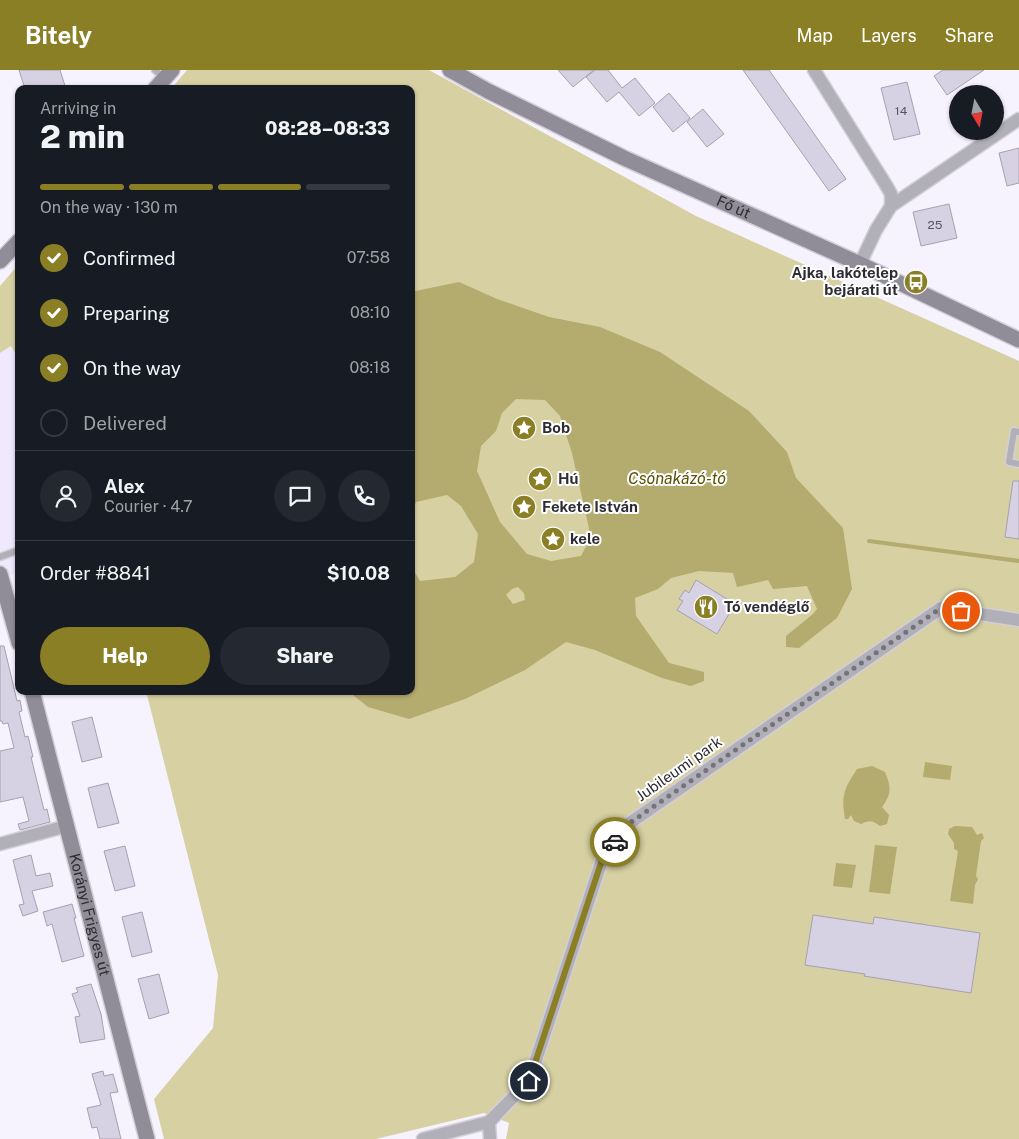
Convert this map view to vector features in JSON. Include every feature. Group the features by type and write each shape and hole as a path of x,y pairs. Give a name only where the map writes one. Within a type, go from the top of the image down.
{"main road":[{"name":"Fő út","path":"450,70 624,158 860,264 1019,340"},
{"path":"0,262 15,245"},
{"path":"0,574 15,628"},
{"name":"Korányi Frigyes út","path":"33,695 147,1139"}],"street":[{"path":"814,70 886,185 891,194 891,206"},
{"path":"860,264 876,230 891,206 1019,119"},
{"name":"Jubileumi park","path":"489,1122 529,1081 601,863 624,827 941,608 1019,620"},
{"path":"0,844 67,826"},
{"path":"427,1138 489,1122 490,1139"}],"lane":[{"path":"1019,432 1014,431 1009,462 1019,464"},
{"path":"0,557 15,551"}],"shaded area":[{"path":"187,70 429,70 696,216 1019,361 1019,1139 506,1139 509,1123 484,1113 376,1139 164,1139 154,1099 213,1028 218,975 147,695 415,695 415,85 174,85"},
{"path":"15,269 15,352 11,346 0,353 0,286"},
{"path":"11,346 15,352 15,573 0,582 0,353"}],"water":[{"name":"Csónakázó-tó","path":"459,282 497,299 549,317 600,327 660,352 749,411 787,452 796,478 843,528 852,589 837,618 799,648 786,647 786,636 817,609 807,586 773,589 768,580 737,587 733,573 699,571 671,578 658,589 635,598 636,616 669,663 704,672 704,681 691,686 662,678 595,650 566,642 525,670 465,699 409,719 368,707 353,695 415,695 415,573 420,581 455,577 474,562 478,534 461,506 447,495 416,502 415,505 415,291","holes":["516,399 545,400 560,416 572,453 591,537 581,556 551,561 527,554 500,522 477,471 481,446 496,431 502,413","518,587 524,593 525,600 513,604 506,595 512,589"]},
{"path":"925,762 952,766 950,780 923,777"},
{"path":"872,766 885,772 890,790 888,798 882,807 889,815 887,824 880,826 871,821 861,824 854,821 851,815 848,819 845,819 844,798 846,787 857,769"},
{"path":"955,826 972,827 977,835 982,833 984,838 981,841 976,876 978,879 975,885 973,904 950,901 958,851 954,849 954,843 948,834 949,829"},
{"path":"875,845 897,847 890,894 869,892"},
{"path":"836,863 856,865 852,888 833,886"}],"building":[{"path":"19,70 60,70 65,85 24,85"},
{"path":"558,70 594,70 573,87"},
{"path":"595,70 608,70 622,88 635,78 655,103 639,116 619,92 607,102 586,77"},
{"path":"743,70 769,70 846,179 829,191"},
{"path":"943,70 984,70 962,85 949,85 949,94 947,95 934,76"},
{"path":"907,82 920,134 894,140 881,88"},
{"path":"669,93 690,118 673,132 653,107"},
{"path":"703,109 724,134 707,147 687,122"},
{"path":"1019,148 1019,183 1007,186 999,153"},
{"path":"949,204 957,238 921,246 913,212"},
{"path":"1013,481 1019,481 1019,539 1005,537"},
{"name":"Tó vendéglő","path":"696,580 735,604 717,634 677,610 683,601 679,599 685,590 689,593"},
{"path":"0,646 4,646 15,695 17,701 20,700 22,711 19,712 25,737 28,736 33,757 31,757 44,810 47,809 50,822 20,830 18,824 29,821 23,797 0,802 0,751 14,748 8,723 3,724 0,721"},
{"path":"92,717 102,757 82,762 72,722"},
{"path":"108,783 119,823 98,828 88,788"},
{"path":"125,846 135,886 115,891 104,851"},
{"path":"31,855 36,876 50,873 53,886 32,891 38,911 23,916 19,905 24,904 13,860"},
{"path":"72,904 84,956 62,962 52,924 47,926 43,912"},
{"path":"142,912 152,952 132,957 122,917"},
{"path":"813,915 873,924 874,917 980,933 971,993 805,965"},
{"path":"159,974 169,1013 149,1019 138,979"},
{"path":"91,984 101,1014 105,1039 80,1043 75,1017 80,1016 72,994 78,992 76,988"},
{"path":"103,1071 104,1076 113,1074 118,1092 110,1093 121,1139 100,1139 97,1127 92,1128 87,1108 101,1105 92,1074"}],"waterway":[{"path":"869,541 1019,561"}],"way so far":[{"path":"615,842 624,827 941,608 961,611"}],"place":[{"name":"Ajka, lakótelep bejárati út","path":"916,282"},
{"name":"Bob","path":"524,428"},
{"name":"Hú","path":"540,479"},
{"name":"Fekete István","path":"524,507"},
{"name":"kele","path":"553,539"},
{"name":"Tó vendéglő","path":"706,607"}],"route":[{"path":"529,1081 601,863 615,842"}]}
